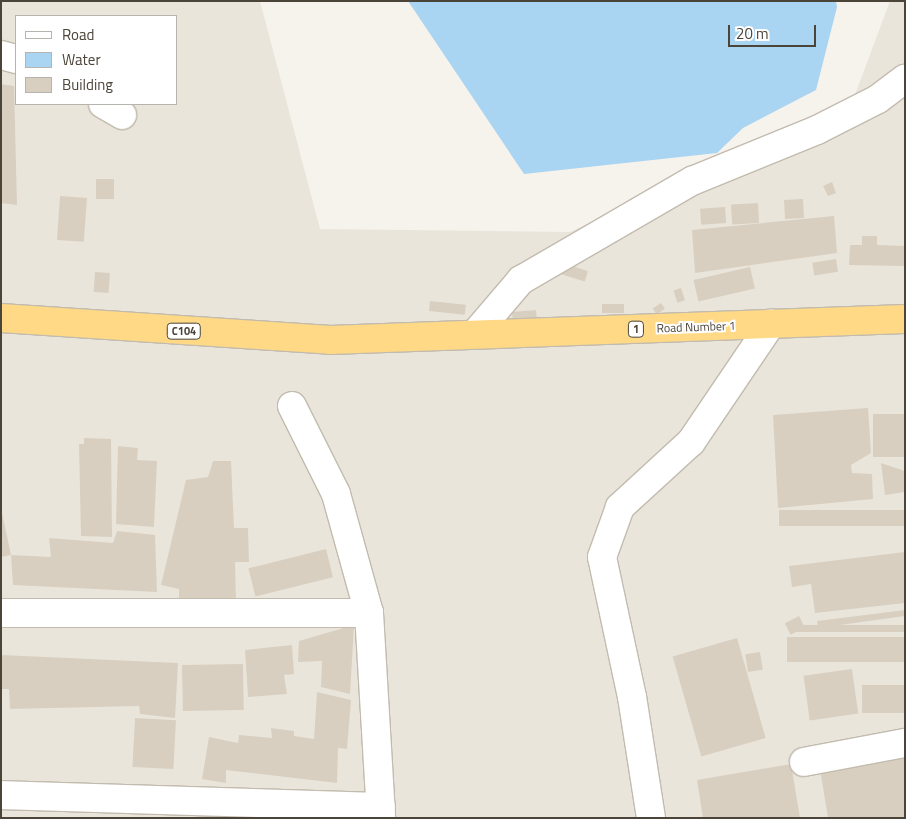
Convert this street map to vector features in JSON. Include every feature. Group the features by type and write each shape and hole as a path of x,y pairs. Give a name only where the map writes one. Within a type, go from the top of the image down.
{"highway":[{"name":"C104","path":"1,318 282,337 367,338"},
{"name":"Road Number 1","path":"367,338 905,319"}],"street":[{"path":"1,55 15,59"},
{"path":"475,334 521,280 692,181 817,130 878,99 905,79"},
{"path":"650,818 632,696 602,557 620,507 691,442 771,324"},
{"path":"1,795 381,812 369,613 336,494 292,406"},
{"path":"1,613 369,613"},
{"path":"804,762 905,743"}],"shaded area":[{"path":"1,1 260,1 320,229 570,232 853,100 890,1 905,1 905,818 1,818"}],"water":[{"path":"408,1 836,1 837,7 816,90 743,128 717,153 524,174"}],"building":[{"path":"1,84 14,86 17,205 1,203"},
{"path":"96,179 114,179 114,199 96,199"},
{"path":"832,182 836,193 828,196 823,186"},
{"path":"60,196 87,198 84,242 57,240"},
{"path":"803,199 804,218 785,219 784,200"},
{"path":"758,203 759,223 732,224 731,204"},
{"path":"725,207 726,223 701,225 700,209"},
{"path":"834,216 837,253 695,273 692,230"},
{"path":"862,236 877,236 877,245 905,246 905,266 849,265 850,245 862,245"},
{"path":"836,259 838,272 814,276 812,263"},
{"path":"565,264 588,271 585,282 562,275"},
{"path":"750,267 755,288 698,301 693,280"},
{"path":"95,272 110,273 109,293 94,292"},
{"path":"681,288 685,300 677,303 673,290"},
{"path":"430,301 466,305 465,315 429,311"},
{"path":"661,303 665,309 657,314 653,309"},
{"path":"602,304 624,304 624,313 602,313"},
{"path":"536,310 537,321 513,323 512,312"},
{"path":"868,408 871,453 851,465 852,473 872,474 873,499 778,508 773,415"},
{"path":"873,414 905,414 905,457 873,457"},
{"path":"84,438 111,439 112,537 81,536 79,444 84,444"},
{"path":"118,446 138,448 137,460 157,461 154,527 116,524"},
{"path":"213,461 231,461 234,528 248,528 249,562 235,562 236,603 179,604 179,589 161,585 186,480 208,477"},
{"path":"881,463 905,471 905,492 885,495"},
{"path":"1,508 11,555 1,557"},
{"path":"779,510 905,510 905,526 779,526"},
{"path":"117,531 155,535 157,592 13,585 11,555 51,557 49,538 113,543"},
{"path":"326,549 333,577 255,596 248,568"},
{"path":"905,552 905,603 815,613 811,584 792,587 789,566"},
{"path":"905,610 905,616 818,628 817,621"},
{"path":"799,616 805,628 791,635 785,623"},
{"path":"354,625 350,694 321,687 322,661 298,662 299,641"},
{"path":"795,625 905,625 905,632 795,632"},
{"path":"787,637 905,637 905,662 787,662"},
{"path":"737,638 766,738 701,756 673,656"},
{"path":"292,645 294,674 284,675 287,694 248,697 245,650"},
{"path":"760,652 763,670 748,672 745,654"},
{"path":"1,655 178,663 175,718 140,714 139,706 10,709 9,689 1,689"},
{"path":"243,664 244,710 183,711 182,665"},
{"path":"852,669 858,714 810,720 803,676"},
{"path":"862,685 905,685 905,713 862,713"},
{"path":"317,692 351,700 347,749 338,748 337,783 226,770 226,783 202,779 209,737 238,743 239,735 272,738 271,728 294,731 294,736 314,739"},
{"path":"135,718 176,720 173,769 132,767"},
{"path":"905,754 905,818 828,818 820,769"},
{"path":"791,764 800,818 703,818 697,780"}]}
